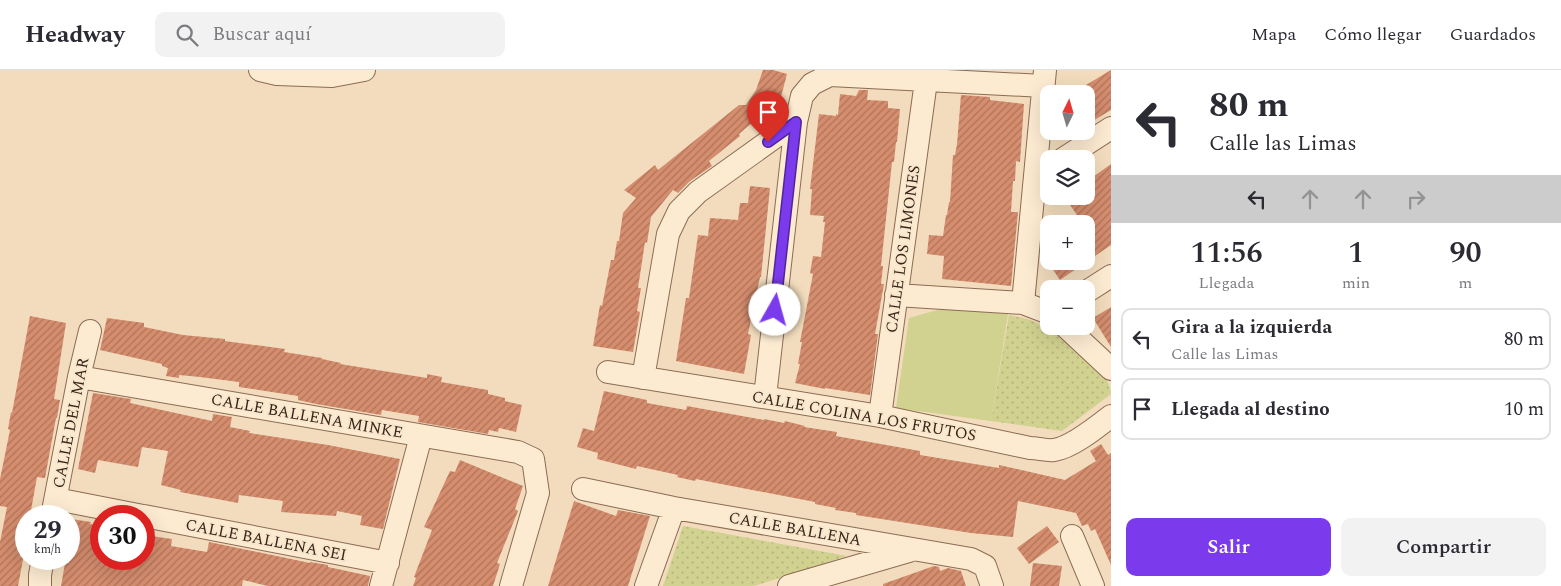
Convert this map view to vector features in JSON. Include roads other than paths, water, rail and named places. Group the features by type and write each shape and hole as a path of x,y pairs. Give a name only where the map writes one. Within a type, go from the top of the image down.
{"street":[{"path":"260,70 277,74 332,76 364,70"},
{"path":"765,398 796,122 802,96 812,84 830,75 926,81 1044,78 1042,150"},
{"name":"CALLE LOS LIMONES","path":"880,416 926,81"},
{"path":"643,378 668,234 679,211 698,192 796,122"},
{"path":"1077,150 1111,128"},
{"path":"1023,304 1040,186"},
{"path":"1095,286 1111,276"},
{"path":"896,295 1023,304 1040,310"},
{"name":"CALLE DEL MAR","path":"55,505 79,377 90,331"},
{"path":"1075,335 1111,369"},
{"name":"CALLE COLINA LOS FRUTOS","path":"608,372 880,416 1030,448 1054,450 1074,442 1093,431 1111,416"},
{"name":"CALLE BALLENA MINKE","path":"79,377 518,452 533,459 538,493 511,586"},
{"path":"382,586 422,436"},
{"name":"CALLE BALLENA","path":"582,489 674,508 977,561 985,566 992,586"},
{"path":"646,586 674,508"},
{"name":"CALLE BALLENA SEI","path":"155,518 388,563"},
{"path":"1072,536 1093,586"},
{"path":"789,586 914,550"},
{"path":"40,584 42,570"}]}
